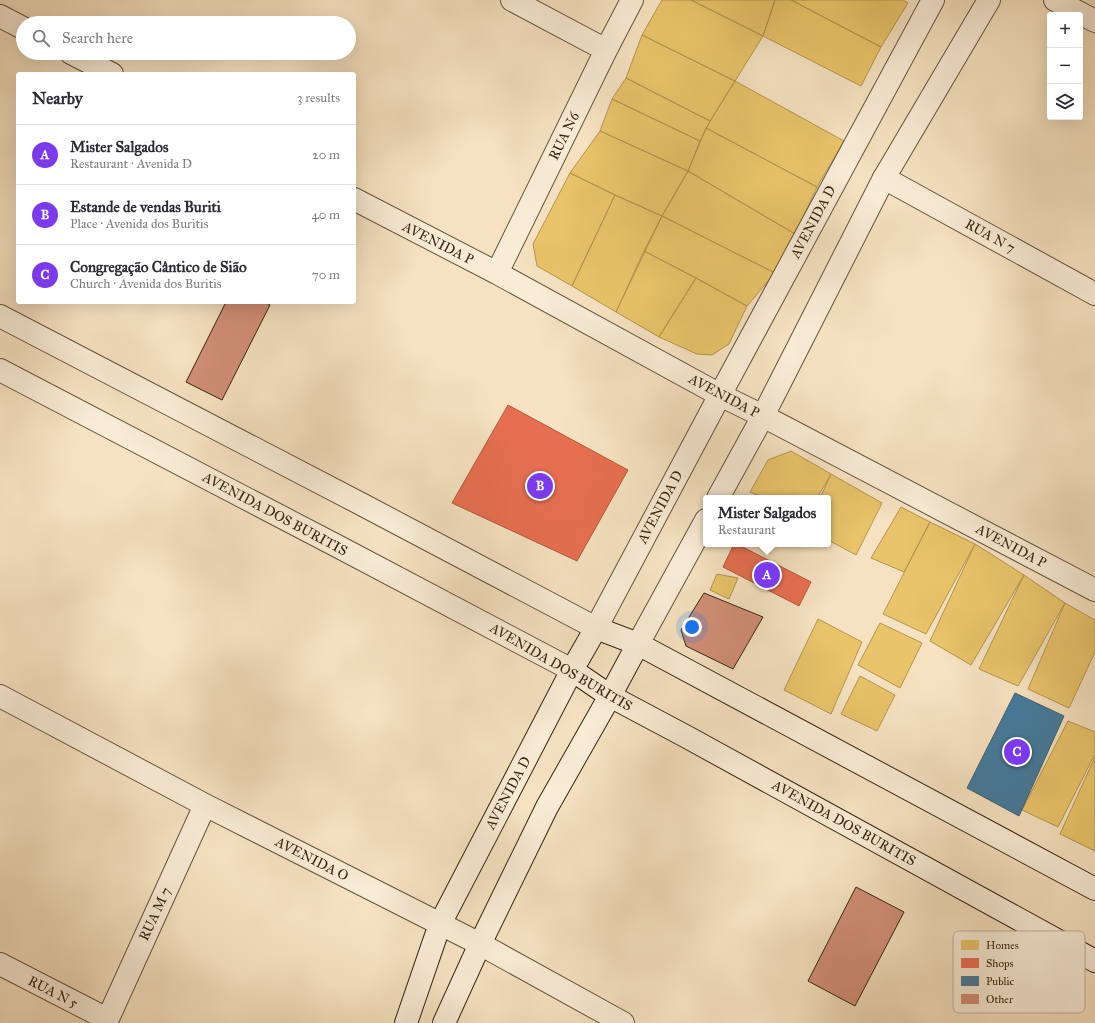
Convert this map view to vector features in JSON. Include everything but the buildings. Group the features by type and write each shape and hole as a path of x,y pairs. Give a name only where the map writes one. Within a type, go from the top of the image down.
{"street":[{"path":"512,0 606,50"},
{"name":"RUA N6","path":"497,273 632,0"},
{"name":"AVENIDA D","path":"406,1023 440,924 572,670 596,628 933,0"},
{"path":"720,495 763,416 884,178 989,0"},
{"path":"1055,0 1095,21"},
{"path":"0,16 16,24"},
{"path":"85,60 108,72"},
{"name":"RUA N 7","path":"884,178 1095,294"},
{"name":"AVENIDA P","path":"356,200 497,273 720,395 763,416 1095,590"},
{"path":"0,316 596,628 638,644 1095,889"},
{"name":"AVENIDA DOS BURITIS","path":"0,370 572,670 610,696 694,740 1041,931"},
{"path":"444,1023 480,944 547,807 610,696 703,525"},
{"name":"AVENIDA O","path":"0,696 205,805 480,944 623,1023"},
{"name":"RUA M 7","path":"106,1021 205,805"},
{"name":"AVENIDA DOS BURITIS","path":"1085,955 1095,961"},
{"name":"RUA N 5","path":"0,964 106,1021"}],"place":[{"name":"Estande de vendas Buriti","path":"540,486"},
{"name":"Mister Salgados","path":"767,575"},
{"name":"Congregação Cântico de Sião","path":"1017,752"}]}
